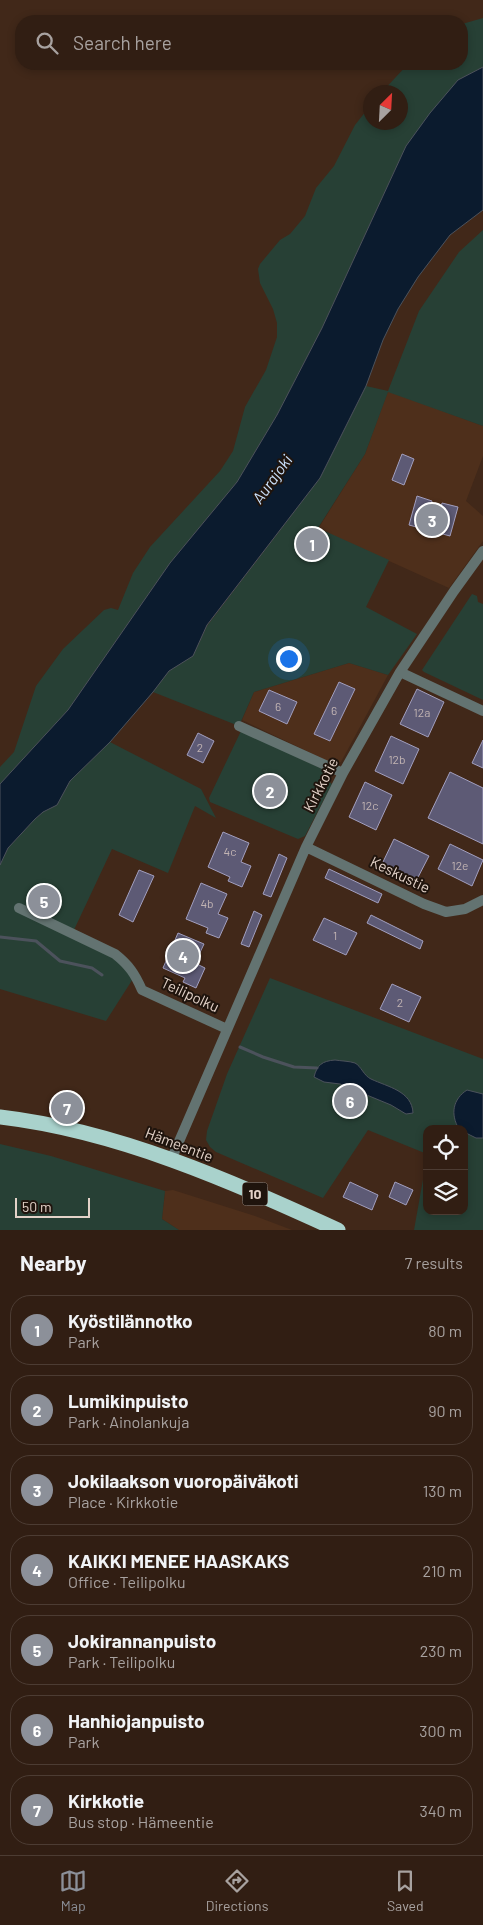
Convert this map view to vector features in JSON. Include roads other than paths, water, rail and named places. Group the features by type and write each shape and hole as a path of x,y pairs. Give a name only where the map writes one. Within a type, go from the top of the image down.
{"highway":[{"name":"Hämeentie","path":"0,1117 95,1135 146,1150 272,1200 338,1230"}],"street":[{"name":"Kirkkotie","path":"171,1160 306,848 343,772 400,672 483,551"},
{"path":"400,672 483,711"},
{"path":"239,726 343,772"},
{"name":"Keskustie","path":"306,848 424,904 446,912 465,909 483,900"},
{"name":"Teilipolku","path":"19,908 115,954 136,974 142,990 228,1029"}],"water":[{"name":"Aurajoki","path":"483,67 483,210 450,235 418,277 398,309 383,340 366,386 320,478 207,625 193,656 169,671 110,742 70,781 57,805 43,812 35,819 8,848 0,865 0,784 68,710 170,563 237,482 277,415 322,328 406,146 430,113 458,80"},
{"path":"335,1060 355,1063 369,1078 404,1095 412,1106 413,1113 406,1114 391,1105 340,1084 324,1082 314,1077 321,1064"},
{"path":"467,1090 483,1094 483,1138 476,1138 468,1134 468,1125 457,1125 456,1123 454,1107 462,1094"}],"waterway":[{"path":"0,937 36,941 60,961 92,968 102,975"},
{"path":"240,1047 294,1067 317,1068"}],"place":[{"name":"Jokilaakson vuoropäiväkoti","path":"432,520"},
{"name":"Kyöstilännotko","path":"312,544"},
{"name":"Lumikinpuisto","path":"270,791"},
{"name":"Jokirannanpuisto","path":"44,901"},
{"name":"KAIKKI MENEE HAASKAKS","path":"183,956"},
{"name":"Hanhiojanpuisto","path":"350,1101"},
{"name":"Kirkkotie","path":"67,1108"}]}
